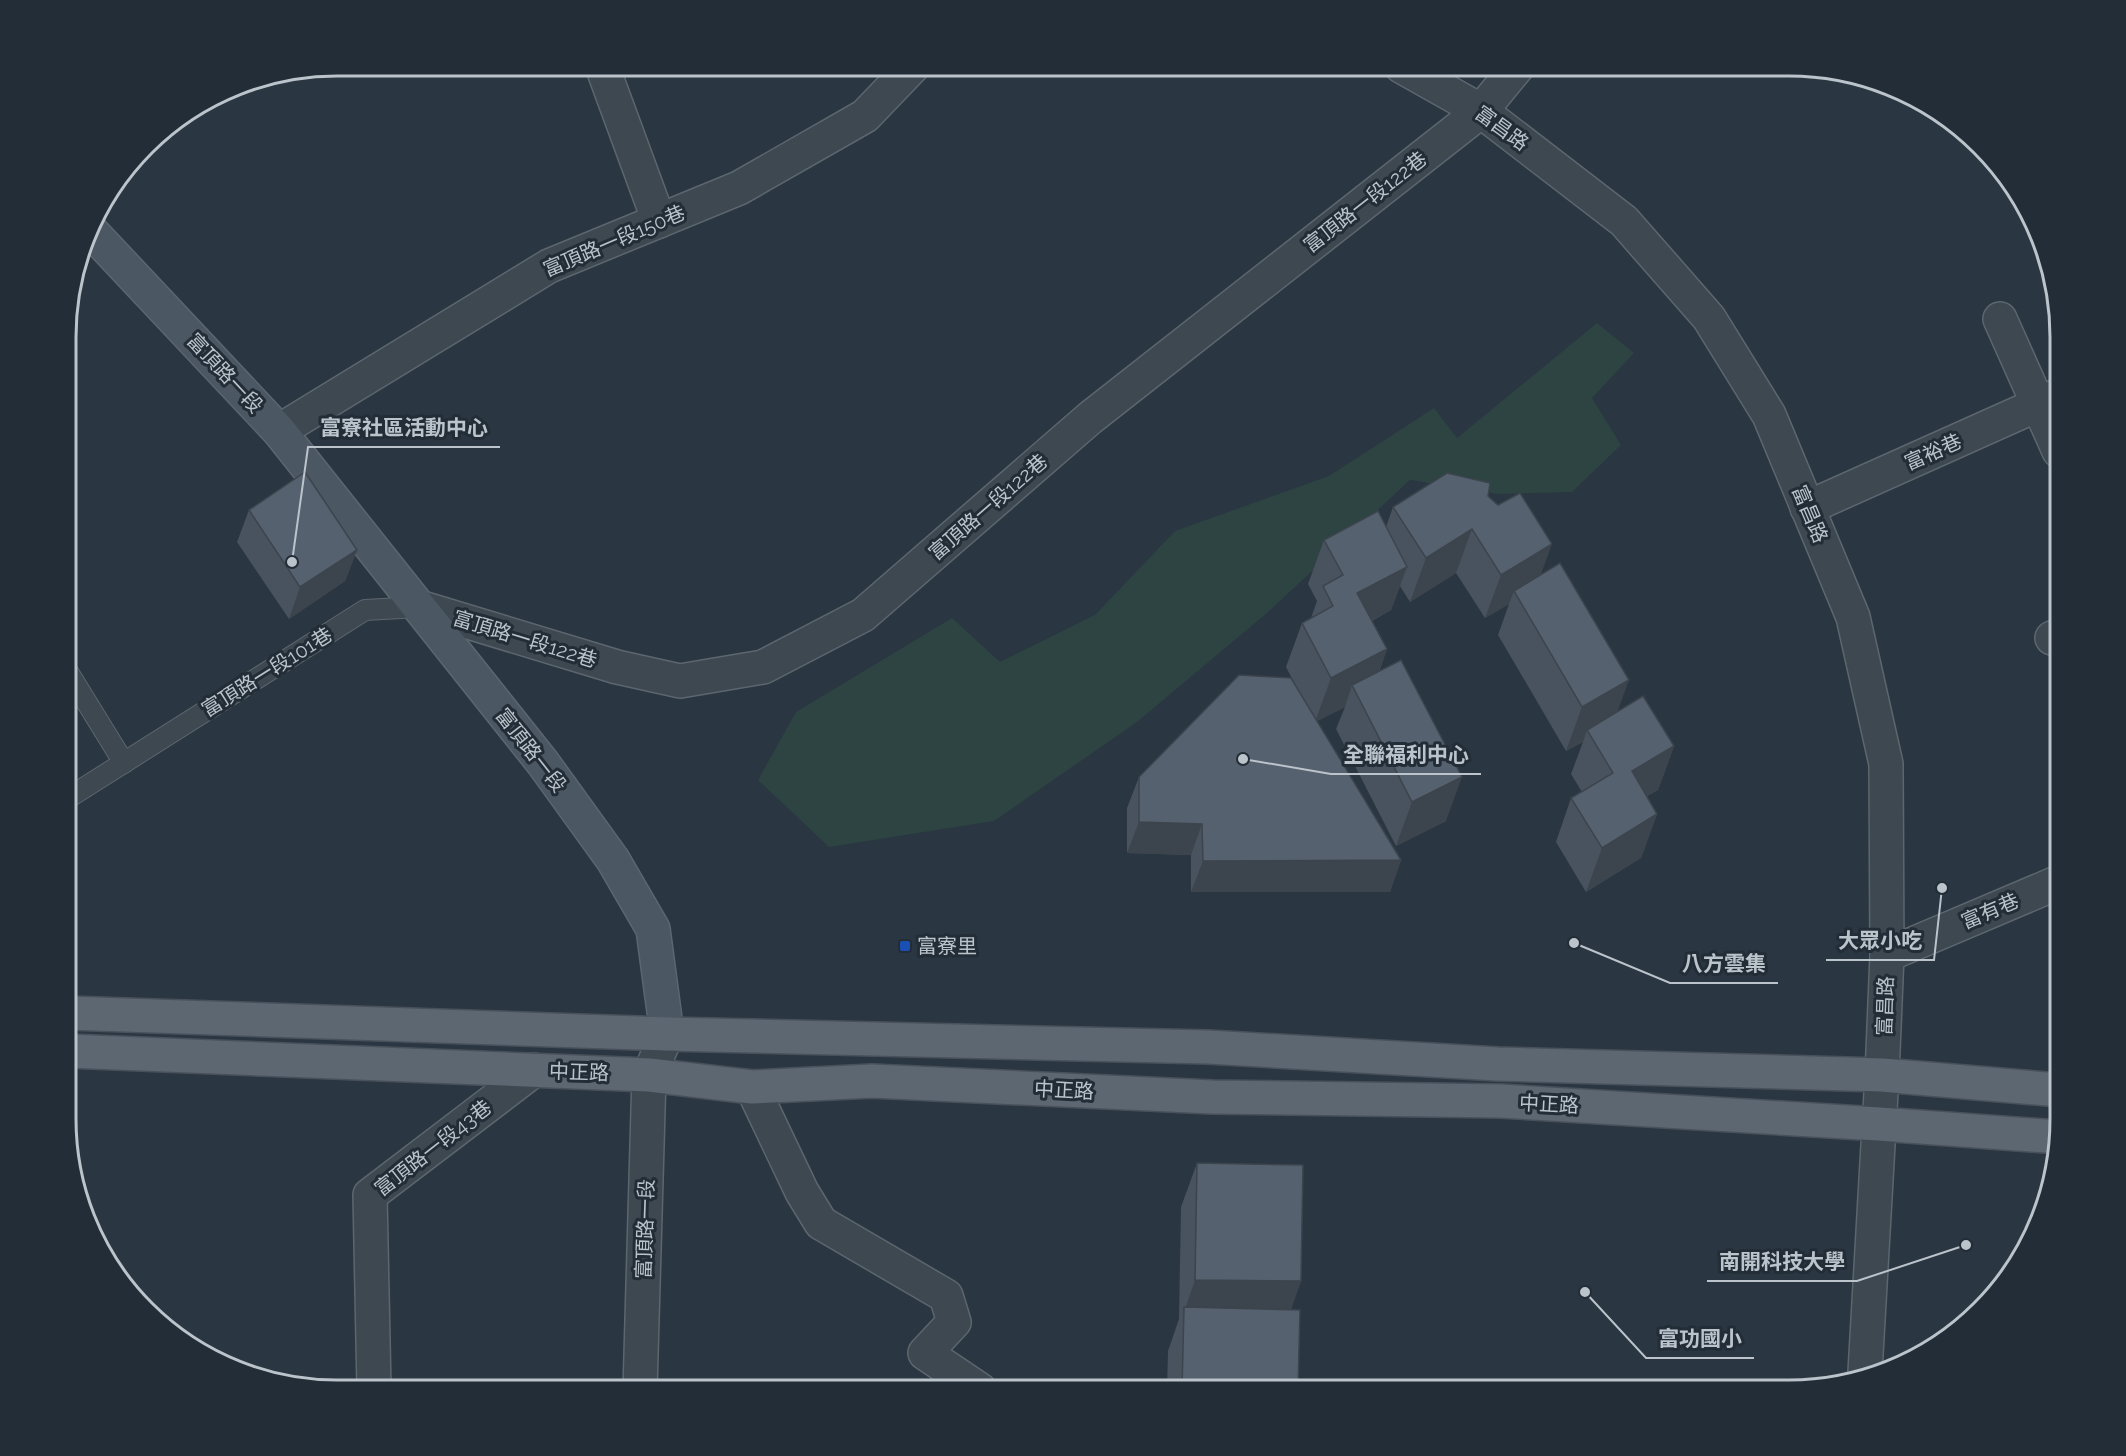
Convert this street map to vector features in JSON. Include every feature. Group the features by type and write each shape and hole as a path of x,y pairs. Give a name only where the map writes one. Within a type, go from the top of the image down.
{"main road":[{"name":"中正路","path":"76,1013 667,1034 1208,1047 1497,1064 1882,1075 2050,1089"},
{"name":"中正路","path":"76,1051 649,1075 752,1087 872,1081 1212,1096 1500,1101 2049,1136"}],"street":[{"path":"606,76 658,221"},
{"name":"富頂路一段150巷","path":"279,431 549,266 739,188 865,116 903,76"},
{"name":"富昌路","path":"1419,76 1481,111 1624,220 1709,318 1769,415 1852,617 1886,764 1887,955 1865,1368"},
{"name":"富頂路一段122巷","path":"419,607 617,668 680,681 763,667 863,615 1090,418 1481,111 1510,76"},
{"name":"富頂路一段","path":"96,237 279,431 550,773 613,860 653,929 667,1034 649,1075 640,1380"},
{"path":"2000,319 2049,400"},
{"name":"富裕巷","path":"1807,508 2049,400"},
{"name":"富有巷","path":"1887,955 2050,886"},
{"name":"富頂路一段43巷","path":"374,1380 370,1195 534,1070"},
{"path":"752,1087 802,1192 821,1223 946,1296 954,1322 926,1353 965,1380"}],"lane":[{"name":"富頂路一段101巷","path":"76,793 365,610 419,607"},
{"path":"76,685 124,763"}],"green space":[{"path":"1597,323 1634,353 1592,398 1621,445 1572,492 1498,494 1410,480 1267,613 1137,722 994,821 829,847 758,780 796,712 952,618 1000,662 1095,615 1175,531 1329,476 1434,408 1457,438"}],"building":[{"path":"305,472 357,550 300,587 249,510"},
{"path":"1447,473 1490,483 1488,496 1498,505 1520,493 1552,544 1501,575 1472,529 1426,558 1393,507"},
{"path":"1378,511 1407,567 1357,593 1387,649 1331,678 1302,623 1333,606 1323,586 1343,575 1324,540"},
{"path":"1560,563 1629,680 1582,707 1514,591"},
{"path":"1401,660 1462,777 1412,802 1352,685"},
{"path":"1239,675 1291,678 1401,860 1203,861 1202,824 1139,822 1139,777"},
{"path":"1643,696 1674,746 1632,771 1657,814 1602,848 1571,798 1613,773 1587,730"},
{"path":"1197,1163 1303,1165 1301,1281 1195,1280"},
{"path":"1184,1307 1300,1310 1298,1380 1182,1380"}],"place":[{"name":"富寮社區活動中心","path":"292,562"},
{"name":"全聯福利中心","path":"1243,759"},
{"name":"大眾小吃","path":"1942,888"},
{"name":"八方雲集","path":"1574,943"},
{"name":"富寮里","path":"905,946"},
{"name":"南開科技大學","path":"1966,1245"},
{"name":"富功國小","path":"1585,1292"}]}
